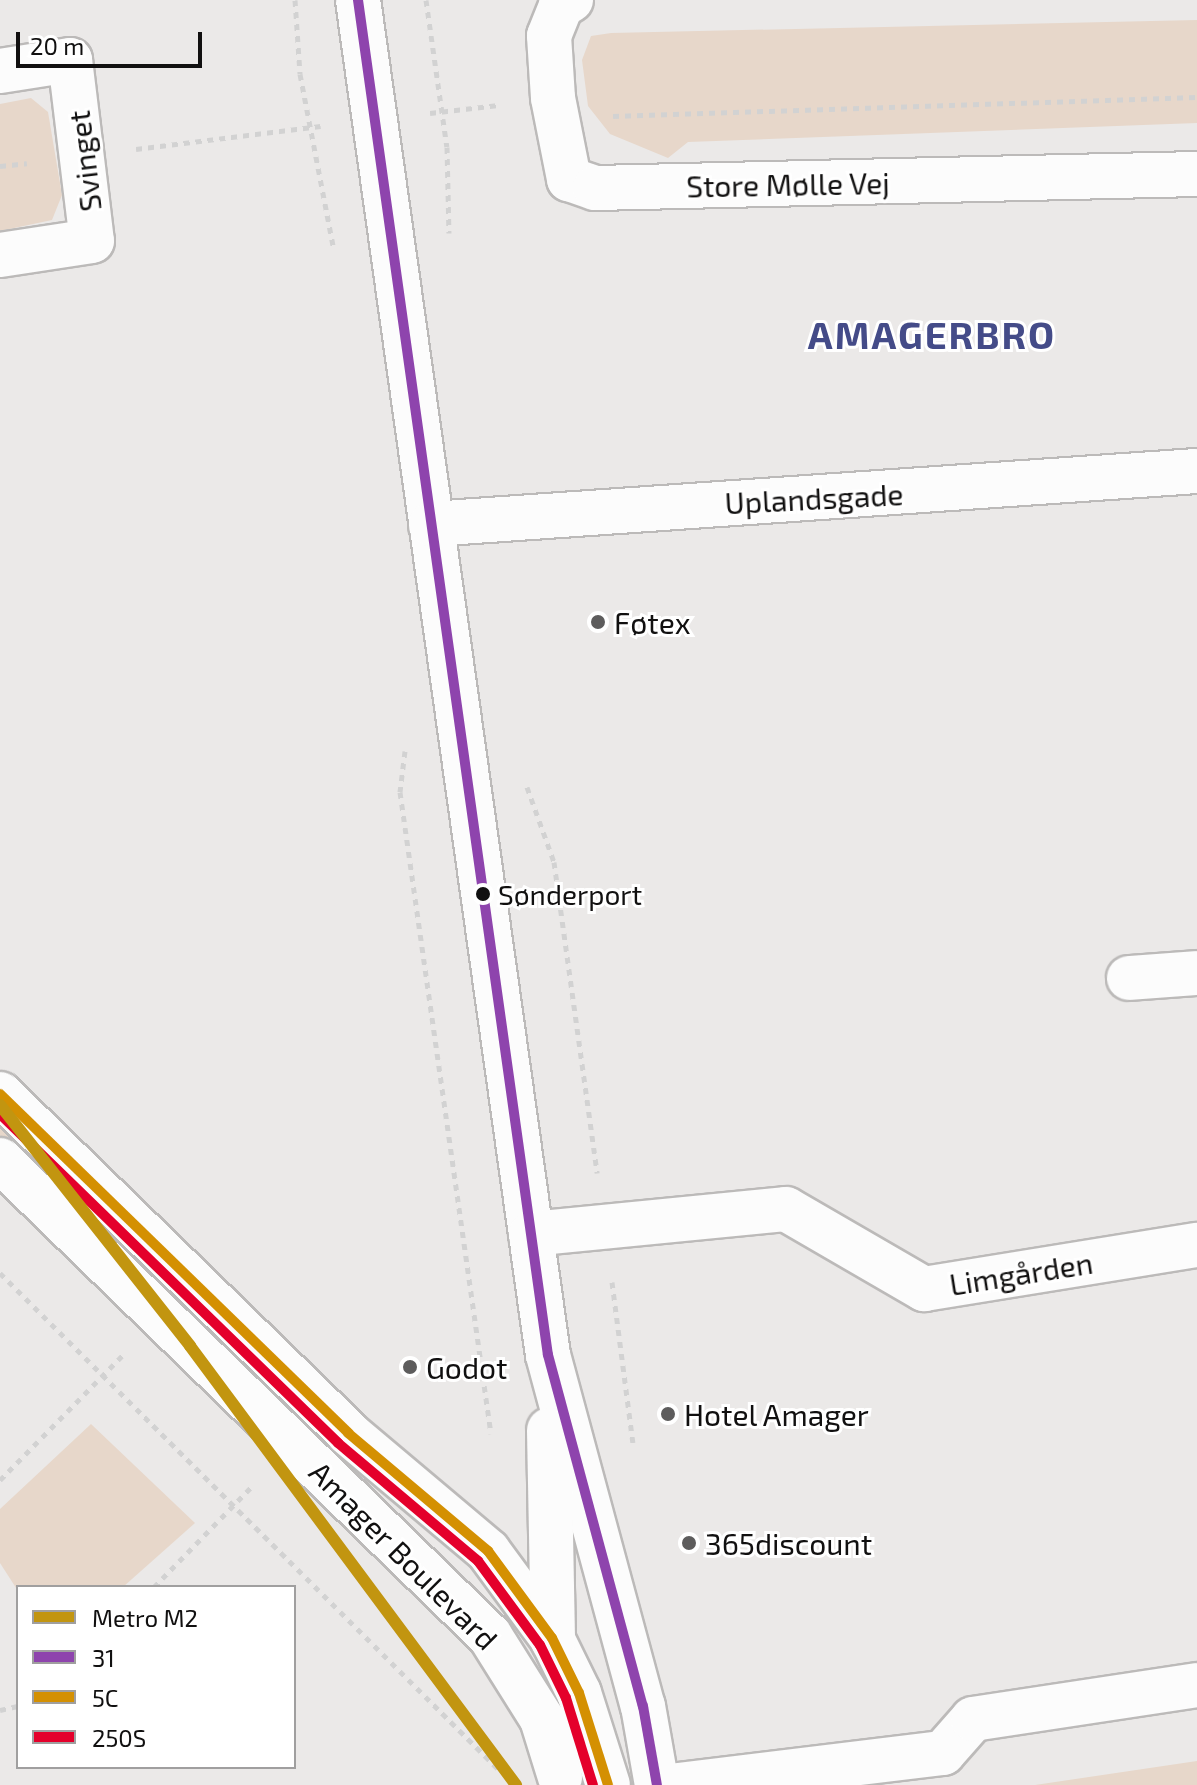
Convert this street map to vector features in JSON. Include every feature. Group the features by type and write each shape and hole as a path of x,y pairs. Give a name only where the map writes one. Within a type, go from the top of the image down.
{"street":[{"path":"358,0 548,1355 643,1706 657,1785"},
{"name":"Store Mølle Vej","path":"571,0 561,6 549,36 553,98 569,179 595,188 1197,174"},
{"name":"Svinget","path":"0,71 70,60 85,155 92,241 0,255"},
{"name":"Uplandsgade","path":"431,524 1197,471"},
{"path":"1129,978 1197,973"},
{"name":"Amager Boulevard","path":"0,1094 348,1433 488,1551 552,1638 579,1693 608,1785"},
{"name":"Amager Boulevard","path":"0,1160 490,1636 542,1719 561,1781"},
{"name":"Limgården","path":"531,1234 786,1209 924,1289 1197,1245"},
{"path":"548,1355 552,1638 561,1781"},
{"path":"678,1785 943,1753 973,1719 1197,1685"}],"path":[{"path":"295,0 309,128"},
{"path":"553,98 591,116 1197,97"},
{"path":"85,155 278,132"},
{"path":"407,734 400,792 491,1439"},
{"path":"522,772 554,862 620,1345"},
{"path":"430,1001 443,998"},
{"path":"0,1273 504,1775"},
{"path":"0,1480 161,1316"},
{"path":"156,1585 293,1443"}],"shaded area":[{"path":"1197,20 1197,123 688,142 668,158 610,134 588,106 582,60 591,36 611,33"},
{"path":"31,98 48,112 62,195 52,220 0,231 0,104"},
{"path":"0,1112 166,1276 150,1290 0,1144"},
{"path":"91,1424 195,1523 125,1585 16,1585 16,1588 0,1563 0,1509"},
{"path":"1197,1761 1197,1785 1035,1785"}],"metro line":[{"name":"M2","path":"0,1105 190,1346 516,1785"}],"transit line":[{"name":"31","path":"358,0 548,1355 643,1706 657,1785"},
{"name":"5C","path":"0,1094 348,1433 488,1551 552,1638 579,1693 608,1785"},
{"name":"250S","path":"0,1114 338,1443 478,1561 540,1645 566,1698 593,1785"}],"place":[{"name":"Føtex","path":"598,622"},
{"name":"Sønderport","path":"483,894"},
{"name":"Godot","path":"410,1367"},
{"name":"Hotel Amager","path":"668,1414"},
{"name":"365discount","path":"689,1543"}],"district":[{"name":"AMAGERBRO","path":"932,335"}]}
